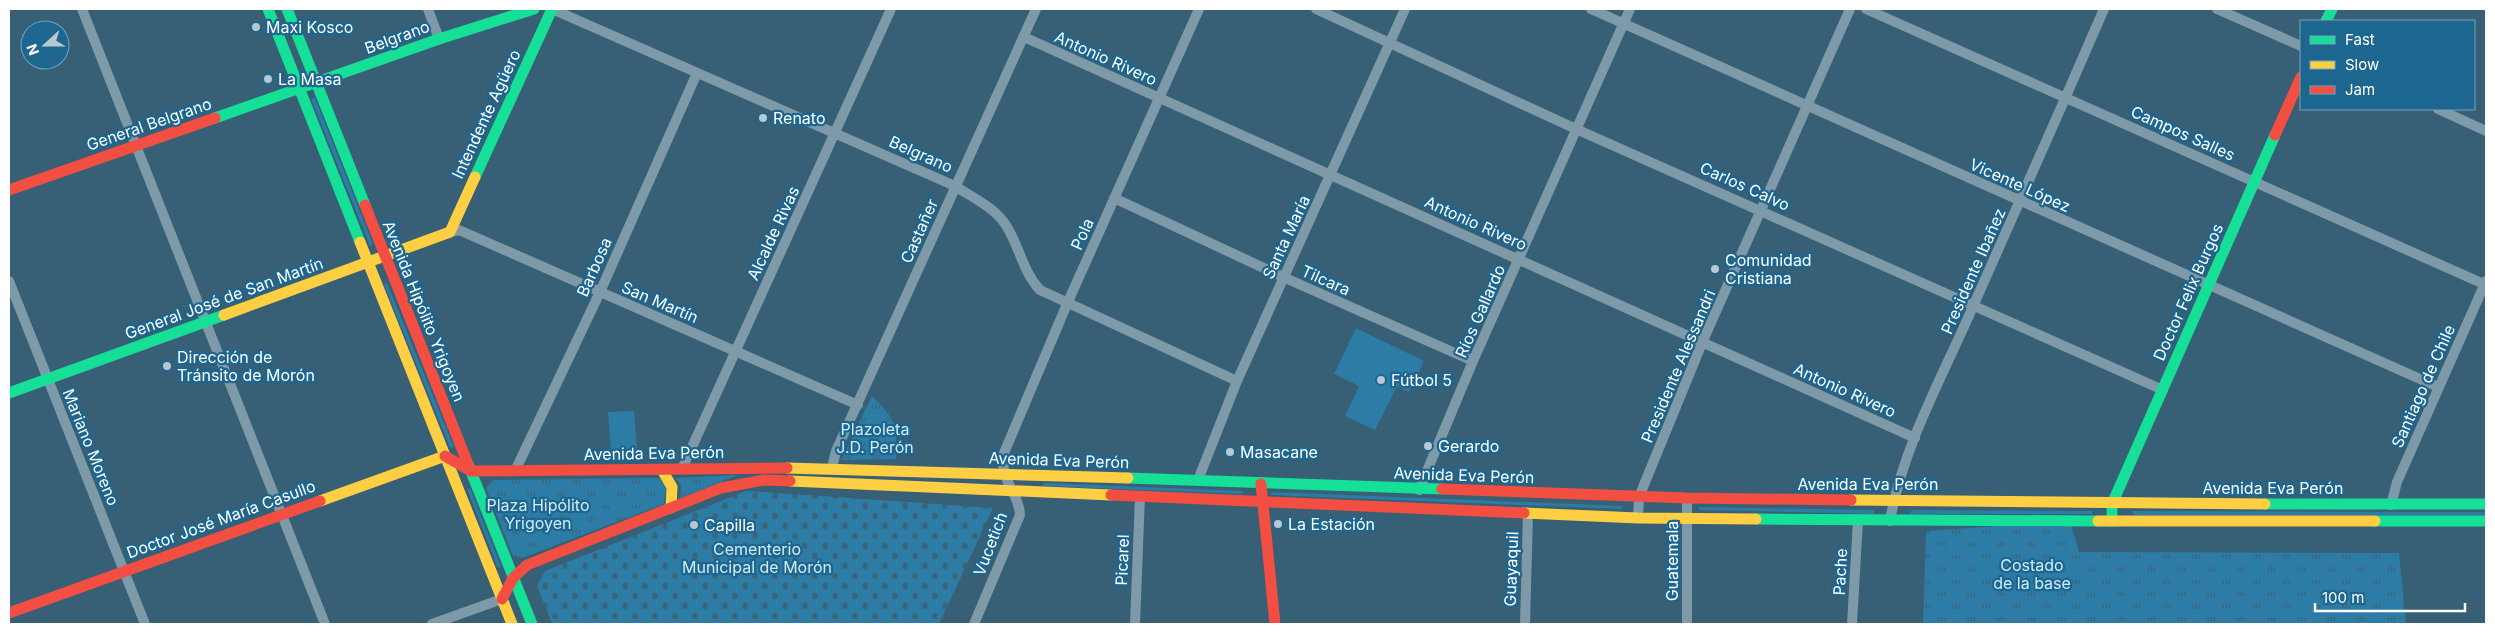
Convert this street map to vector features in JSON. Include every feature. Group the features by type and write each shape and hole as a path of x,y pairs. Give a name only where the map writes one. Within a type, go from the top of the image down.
{"main road":[{"name":"Avenida Hipólito Yrigoyen","path":"268,9 512,624"},
{"name":"Avenida Hipólito Yrigoyen","path":"287,9 532,624"},
{"name":"Belgrano","path":"300,90 439,39 534,9"},
{"name":"Belgrano","path":"547,9 552,9"},
{"name":"Intendente Agüero","path":"450,232 552,9"},
{"name":"Doctor Felix Burgos","path":"2112,521 2112,504 2300,79"},
{"name":"General Belgrano","path":"9,190 135,145 300,90"},
{"name":"General José de San Martín","path":"9,394 450,232"},
{"name":"Avenida Eva Perón","path":"445,456 471,471 832,468 1640,497 2112,504 2486,504"},
{"name":"Doctor José María Casullo","path":"9,613 445,456"},
{"path":"662,470 672,488 671,508"},
{"name":"Avenida Eva Perón","path":"502,599 513,578 527,565 722,488 764,480 1638,518 1890,521 2486,521"},
{"path":"1261,484 1261,501 1275,624"}],"street":[{"path":"82,9 325,624"},
{"path":"428,9 439,39"},
{"name":"Belgrano","path":"552,9 955,186 998,216 1007,227 1032,282 1040,290 1237,381"},
{"name":"Alcalde Rivas","path":"682,469 891,9"},
{"name":"Castañer","path":"832,468 836,451 1036,9"},
{"name":"Pola","path":"1004,475 1002,464 1004,453 1067,304 1199,9"},
{"name":"Carlos Calvo","path":"1316,9 1389,44 2163,390"},
{"name":"Santa María","path":"1198,480 1237,381 1283,277 1332,176 1406,9"},
{"name":"Vicente López","path":"1591,9 2438,387"},
{"name":"Ríos Gallardo","path":"1419,490 1473,361 1520,260 1576,128 1630,9"},
{"name":"Presidente Alessandri","path":"1638,518 1640,497 1702,343 1850,9"},
{"name":"Campos Salles","path":"1866,9 2486,284"},
{"name":"Presidente Ibañez","path":"1890,521 1897,484 1915,438 2021,202 2104,9"},
{"path":"2217,9 2300,46"},
{"name":"Antonio Rivero","path":"1024,37 1915,438"},
{"name":"Barbosa","path":"516,471 600,292 697,74"},
{"path":"2440,110 2486,131"},
{"name":"Tilcara","path":"1114,198 1283,277 1473,361"},
{"name":"San Martín","path":"450,232 458,230 858,405"},
{"name":"Mariano Moreno","path":"9,281 145,624"},
{"name":"Santiago de Chile","path":"2391,505 2397,482 2438,387 2486,284"},
{"name":"Vucetich","path":"974,624 1020,515 1004,475"},
{"name":"Picarel","path":"1135,624 1140,496"},
{"name":"Guatemala","path":"1687,624 1688,498"},
{"name":"Guayaquil","path":"1524,624 1528,514"},
{"name":"Pache","path":"1852,624 1858,520"},
{"path":"432,624 502,599"}],"green space":[{"path":"315,98 373,244 370,246 311,99"},
{"path":"387,283 454,447 450,448 384,284"},
{"name":"Fútbol 5","path":"1356,328 1424,361 1409,392 1397,386 1375,430 1345,416 1359,386 1334,374"},
{"name":"Plazoleta J.D. Perón","path":"872,396 886,411 893,424 896,438 896,459 841,460"},
{"path":"634,411 637,450 611,452 608,412"},
{"path":"738,475 680,498 681,485 675,478"},
{"name":"Plaza Hipólito Yrigoyen","path":"659,478 666,487 664,504 522,558 513,556 486,488 493,480"},
{"path":"1044,483 1244,491 1243,494 1042,486"},
{"path":"470,488 501,567 498,568 467,489"},
{"name":"Cementerio Municipal de Morón","path":"746,491 993,508 939,624 552,624 537,586 545,571"},
{"path":"1271,492 1622,506 1622,509 1271,495"},
{"path":"1699,507 1874,510 1874,514 1699,510"},
{"path":"1912,510 2092,511 2092,514 1910,514"},
{"path":"2132,511 2486,512 2486,515 2133,515"},
{"name":"Costado de la base","path":"2070,521 2079,552 2399,553 2406,624 1923,624 1926,531"}],"traffic: fast":[{"path":"268,9 360,242"},
{"path":"287,9 365,205"},
{"path":"215,118 439,39 534,9"},
{"path":"475,177 552,9"},
{"path":"2326,20 2332,9"},
{"path":"2112,521 2112,504 2275,135"},
{"path":"9,393 224,315"},
{"path":"468,464 532,624"},
{"path":"1128,478 1442,489"},
{"path":"2265,504 2486,504"},
{"path":"1756,519 2098,521"},
{"path":"2375,521 2486,521"}],"traffic: slow":[{"path":"224,315 450,232 475,177"},
{"path":"360,242 512,624"},
{"path":"320,501 445,456"},
{"path":"787,468 1128,478"},
{"path":"662,470 672,487 671,508"},
{"path":"790,481 1111,495"},
{"path":"1851,500 2265,504"},
{"path":"1524,513 1638,518 1756,519"},
{"path":"2098,521 2375,521"}],"traffic: jam":[{"path":"2275,135 2300,79"},
{"path":"9,190 215,118"},
{"path":"365,205 468,464"},
{"path":"445,456 471,471 787,468"},
{"path":"502,599 513,578 527,565 721,488 764,480 790,481"},
{"path":"1261,484 1275,624"},
{"path":"1442,489 1687,498 1851,500"},
{"path":"1111,495 1524,513"},
{"path":"9,613 320,501"}],"place":[{"name":"Maxi Kosco","path":"256,27"},
{"name":"La Masa","path":"268,79"},
{"name":"Renato","path":"763,118"},
{"name":"Comunidad Cristiana","path":"1715,269"},
{"name":"Dirección de Tránsito de Morón","path":"167,366"},
{"name":"Fútbol 5","path":"1381,380"},
{"name":"Gerardo","path":"1428,446"},
{"name":"Masacane","path":"1230,452"},
{"name":"La Estación","path":"1278,524"},
{"name":"Capilla","path":"694,525"}]}
